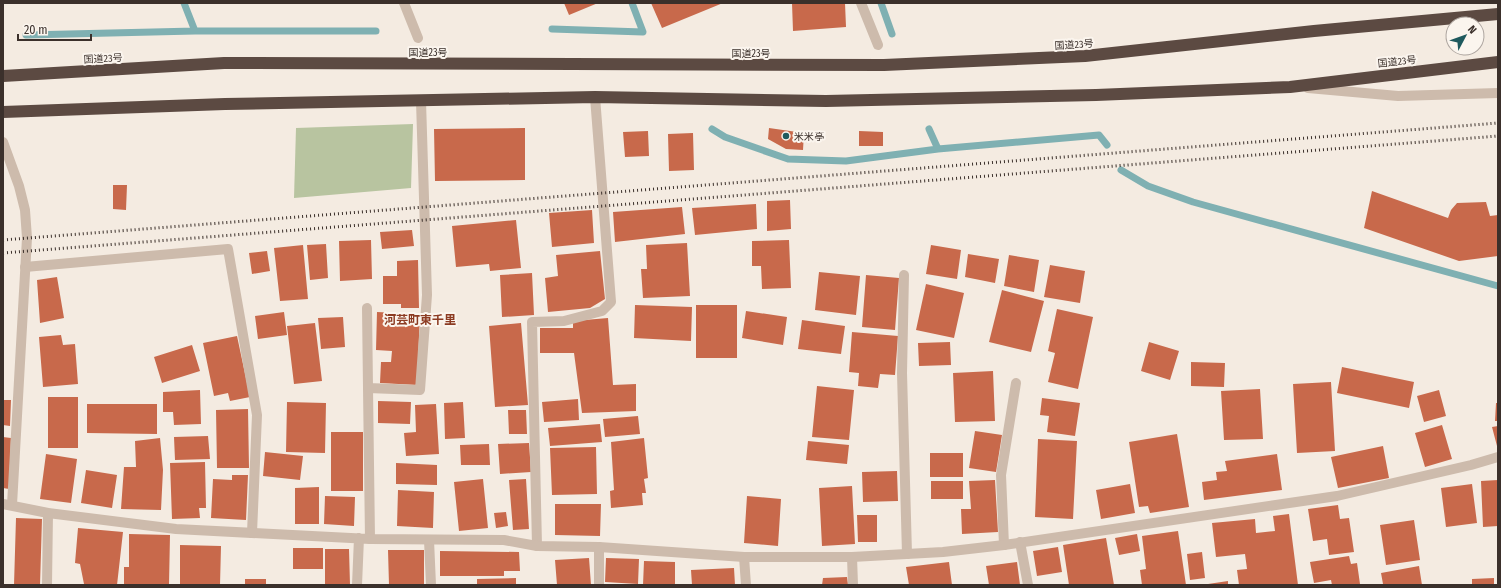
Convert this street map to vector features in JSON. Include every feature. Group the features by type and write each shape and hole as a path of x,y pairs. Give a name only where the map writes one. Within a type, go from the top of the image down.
{"highway":[{"name":"国道23号","path":"3,76 224,63 884,65 1085,56 1314,31 1498,14"},
{"name":"国道23号","path":"3,112 225,104 595,97 826,101 1096,95 1290,87 1498,62"}],"street":[{"path":"404,3 418,38"},
{"path":"861,3 878,45"},
{"path":"1290,87 1398,96 1498,93"},
{"path":"537,546 532,322 564,321 602,311 612,302 595,97"},
{"path":"368,388 420,390 427,295 421,101"},
{"path":"3,142 19,186 25,210 26,238 8,504 48,513 176,529 370,539 504,540 537,546 599,547 744,557 852,557 943,552 1004,545 1337,496 1464,467 1498,457"},
{"path":"25,267 228,249 257,415 252,533"},
{"path":"904,275 902,373 908,554"},
{"path":"367,308 370,539"},
{"path":"1004,545 1000,475 1016,383"},
{"path":"47,585 48,513"},
{"path":"358,585 359,538"},
{"path":"429,540 431,585"},
{"path":"1020,542 1028,585"},
{"path":"599,547 599,585"},
{"path":"744,557 746,585"},
{"path":"852,557 853,585"}],"green space":[{"path":"413,124 411,188 294,198 296,128"}],"building":[{"path":"564,3 598,3 569,15"},
{"path":"651,3 723,3 662,28"},
{"path":"792,3 845,3 846,27 793,31"},
{"path":"525,128 525,180 435,181 434,129"},
{"name":"米米亭","path":"769,128 804,133 803,150 786,149 768,139"},
{"path":"648,131 649,156 625,157 623,132"},
{"path":"859,131 883,132 883,146 859,146"},
{"path":"693,133 694,170 669,171 668,134"},
{"path":"113,185 127,185 126,210 113,209"},
{"path":"1372,191 1448,218 1451,210 1457,203 1486,202 1490,216 1498,215 1498,256 1459,261 1364,228"},
{"path":"790,200 791,229 767,231 767,201"},
{"path":"756,204 757,229 695,235 692,208"},
{"path":"682,207 685,234 615,242 613,212"},
{"path":"592,210 594,243 552,247 549,213"},
{"path":"516,220 521,268 490,271 489,264 456,267 452,226"},
{"path":"412,230 414,246 382,249 380,232"},
{"path":"371,240 372,279 340,281 339,241"},
{"path":"789,240 791,288 762,289 761,266 752,266 752,241"},
{"path":"687,243 690,296 643,298 641,269 647,269 646,245"},
{"path":"326,244 328,278 310,280 307,245"},
{"path":"303,245 308,299 280,301 274,248"},
{"path":"931,245 961,250 957,279 926,274"},
{"path":"267,251 270,271 252,274 249,253"},
{"path":"600,251 605,299 590,308 548,312 545,278 558,276 556,255"},
{"path":"968,254 999,259 995,283 965,277"},
{"path":"1009,255 1039,260 1034,292 1004,286"},
{"path":"418,260 419,308 401,308 401,304 383,304 383,276 397,276 397,261"},
{"path":"1050,265 1085,271 1080,303 1044,297"},
{"path":"819,272 860,276 856,315 815,310"},
{"path":"532,273 534,315 502,317 500,275"},
{"path":"866,275 899,278 895,330 862,327"},
{"path":"57,277 64,318 40,323 37,280"},
{"path":"926,284 964,293 954,338 916,330"},
{"path":"1002,290 1044,301 1031,352 989,342"},
{"path":"635,305 692,307 691,341 634,338"},
{"path":"696,305 737,305 737,358 696,358"},
{"path":"1057,309 1093,317 1078,389 1048,382 1055,353 1048,351"},
{"path":"746,311 787,317 783,345 742,338"},
{"path":"284,312 287,335 258,339 255,316"},
{"path":"377,312 420,314 417,385 380,383 381,362 391,362 392,351 376,350"},
{"path":"343,317 345,347 321,349 318,318"},
{"path":"608,318 613,385 636,384 636,411 582,413 574,353 540,353 540,328 573,328 573,321"},
{"path":"802,320 845,326 841,354 798,349"},
{"path":"315,323 322,381 294,384 287,326"},
{"path":"521,323 528,405 495,407 489,326"},
{"path":"852,332 898,336 895,375 880,374 878,388 858,386 859,373 849,372"},
{"path":"61,335 63,345 75,344 78,384 43,387 39,337"},
{"path":"237,336 250,397 230,401 228,393 214,396 203,343"},
{"path":"950,342 951,365 919,366 918,343"},
{"path":"1149,342 1179,351 1170,380 1141,371"},
{"path":"192,345 200,371 162,383 154,357"},
{"path":"1191,362 1225,363 1224,387 1191,386"},
{"path":"1342,367 1414,382 1409,408 1337,393"},
{"path":"993,371 995,421 955,422 953,373"},
{"path":"1331,382 1335,451 1297,453 1293,384"},
{"path":"817,386 854,390 849,440 812,437"},
{"path":"1260,389 1263,439 1224,440 1221,391"},
{"path":"200,390 201,424 174,425 173,412 163,412 163,392"},
{"path":"1439,390 1446,416 1424,422 1417,396"},
{"path":"48,397 78,397 78,448 48,448"},
{"path":"1042,398 1080,403 1075,436 1047,432 1049,416 1040,415"},
{"path":"578,399 579,420 544,422 542,402"},
{"path":"3,400 11,400 10,426 3,425"},
{"path":"378,401 411,402 410,424 378,423"},
{"path":"287,402 326,403 325,453 286,452"},
{"path":"463,402 465,438 445,439 444,403"},
{"path":"1496,403 1498,403 1498,421 1495,421"},
{"path":"87,404 157,404 157,434 87,433"},
{"path":"436,404 439,454 406,456 404,433 416,432 415,405"},
{"path":"248,409 249,468 217,468 216,410"},
{"path":"508,410 526,410 527,434 509,434"},
{"path":"638,416 640,434 605,437 603,419"},
{"path":"600,424 602,442 550,446 548,428"},
{"path":"1442,425 1452,459 1425,467 1415,433"},
{"path":"1498,426 1498,446 1497,446 1492,427"},
{"path":"975,431 1002,435 996,472 969,468"},
{"path":"331,432 363,432 363,491 331,491"},
{"path":"1177,434 1189,507 1150,513 1148,506 1139,507 1129,442"},
{"path":"208,436 210,459 175,460 174,437"},
{"path":"3,437 11,438 9,489 3,488"},
{"path":"160,438 163,470 161,510 121,509 124,467 136,467 135,441"},
{"path":"644,438 648,478 644,479 646,493 642,493 643,505 611,508 610,491 614,490 611,442"},
{"path":"1038,439 1077,441 1073,519 1035,517"},
{"path":"808,441 849,445 847,464 806,460"},
{"path":"529,443 531,472 500,474 498,444"},
{"path":"489,444 490,465 461,465 460,445"},
{"path":"1383,446 1389,478 1338,488 1331,457"},
{"path":"596,447 597,494 552,495 550,448"},
{"path":"265,452 303,456 300,480 263,476"},
{"path":"930,453 963,453 963,477 930,477"},
{"path":"46,454 77,459 71,503 40,499"},
{"path":"1277,454 1282,490 1204,500 1202,482 1217,480 1216,472 1227,471 1225,461"},
{"path":"205,462 206,508 199,508 200,518 172,519 170,463"},
{"path":"396,463 437,465 437,485 396,484"},
{"path":"86,470 117,475 112,508 81,503"},
{"path":"897,471 898,501 863,502 862,472"},
{"path":"232,475 248,475 246,520 211,518 213,479 232,480"},
{"path":"483,479 488,528 459,531 454,482"},
{"path":"526,479 529,529 513,530 509,480"},
{"path":"995,480 998,532 962,534 961,509 971,509 969,481"},
{"path":"1498,480 1498,526 1483,527 1481,481"},
{"path":"931,481 963,481 963,499 931,499"},
{"path":"1130,484 1135,513 1101,519 1096,490"},
{"path":"1472,484 1477,523 1446,527 1441,488"},
{"path":"852,486 855,544 822,546 819,488"},
{"path":"319,487 319,524 295,524 295,488"},
{"path":"398,490 434,492 433,528 397,526"},
{"path":"325,496 355,497 354,526 324,524"},
{"path":"747,496 781,499 778,546 744,543"},
{"path":"555,504 601,504 600,536 555,535"},
{"path":"1338,505 1340,519 1349,518 1354,552 1329,555 1327,539 1313,541 1308,509"},
{"path":"506,512 508,526 496,528 494,513"},
{"path":"1289,514 1298,585 1239,585 1237,570 1247,569 1245,554 1216,557 1212,523 1255,519 1256,533 1275,531 1273,516"},
{"path":"857,515 877,515 877,542 858,542"},
{"path":"16,518 42,519 40,585 14,585"},
{"path":"1414,520 1420,560 1386,565 1380,525"},
{"path":"78,528 123,532 117,585 84,584 80,564 75,563"},
{"path":"1178,531 1186,585 1142,585 1140,570 1146,569 1142,536"},
{"path":"129,534 170,535 169,585 124,585 124,567 129,567"},
{"path":"1137,534 1140,551 1119,555 1115,538"},
{"path":"1106,538 1114,585 1069,585 1063,545"},
{"path":"180,545 221,546 220,585 180,585"},
{"path":"1058,547 1062,572 1037,576 1033,551"},
{"path":"293,548 323,548 323,569 293,569"},
{"path":"325,549 349,549 350,585 325,585"},
{"path":"388,550 424,550 424,585 389,585"},
{"path":"440,551 519,552 520,571 504,571 504,576 440,576"},
{"path":"1202,552 1205,578 1190,580 1187,554"},
{"path":"1349,556 1351,564 1357,563 1360,584 1332,585 1331,580 1314,583 1310,562"},
{"path":"589,558 591,585 557,585 555,560"},
{"path":"606,558 639,559 638,584 605,582"},
{"path":"644,561 675,562 675,585 643,585"},
{"path":"949,562 952,585 909,585 906,567"},
{"path":"1017,562 1020,585 989,585 986,566"},
{"path":"1419,566 1422,585 1379,585 1383,584 1381,573"},
{"path":"734,568 735,585 692,585 691,570"},
{"path":"847,577 848,585 822,585 823,578"},
{"path":"516,578 516,585 477,585 477,579"},
{"path":"1494,578 1494,585 1472,585 1472,579"},
{"path":"245,579 266,579 266,585 245,585"},
{"path":"1228,581 1228,585 1208,585 1208,584"}],"waterway":[{"path":"184,3 195,31"},
{"path":"552,29 643,32 632,3"},
{"path":"881,3 892,34"},
{"path":"26,35 195,31 376,31"},
{"path":"712,129 725,137 788,159 846,161 938,149"},
{"path":"929,129 938,149 1099,135 1107,145"},
{"path":"1121,170 1148,186 1193,202 1498,286"}],"railway":[{"path":"3,240 1498,123"},
{"path":"3,253 1498,136"}],"place":[{"name":"米米亭","path":"786,136"}],"district":[{"name":"河芸町東千里","path":"420,320"}]}
